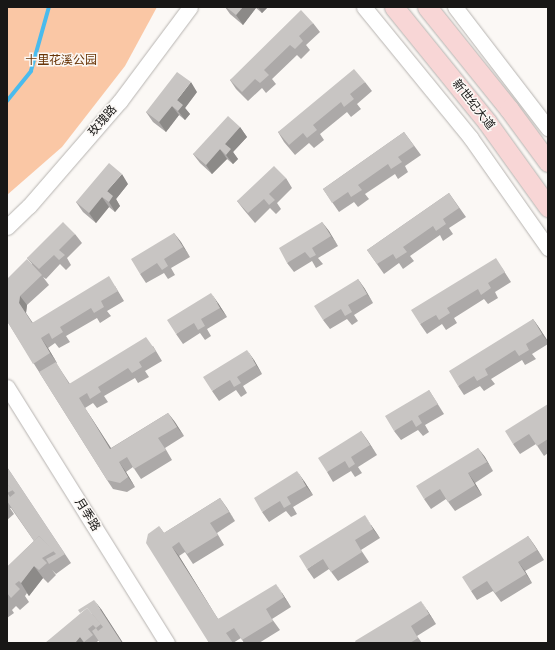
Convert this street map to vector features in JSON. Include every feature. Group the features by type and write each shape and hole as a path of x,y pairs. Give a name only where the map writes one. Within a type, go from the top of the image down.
{"main road":[{"name":"新世纪大道","path":"394,7 487,122 548,207"},
{"path":"427,7 509,109 548,162"}],"street":[{"name":"玫瑰路","path":"7,227 29,206 120,101 190,7"},
{"path":"364,7 470,137 548,248"},
{"path":"377,7 385,33"},
{"path":"455,7 548,128"},
{"name":"月季路","path":"7,387 167,643"}],"green space":[{"name":"十里花溪公园","path":"7,7 157,7 125,66 62,147 7,195"}],"building":[{"path":"226,7 243,7 236,15"},
{"path":"301,10 313,23 299,36 303,41 295,49 290,45 264,70 269,75 260,83 255,79 242,92 230,80"},
{"path":"354,69 365,82 350,94 354,99 344,107 341,102 313,125 317,130 307,138 303,133 289,145 278,132"},
{"path":"177,72 191,82 177,100 183,105 178,111 172,106 159,122 146,112"},
{"path":"228,116 240,127 225,144 231,149 226,155 220,149 206,165 193,154"},
{"path":"404,132 414,146 398,157 402,162 391,169 388,164 358,185 362,190 351,197 348,192 332,203 323,189"},
{"path":"109,163 122,174 107,191 113,196 109,202 102,197 89,213 76,202"},
{"path":"274,166 286,178 269,194 275,200 269,205 264,199 248,213 237,201"},
{"path":"449,193 459,208 443,219 446,224 436,231 433,226 403,247 407,252 396,259 393,254 377,264 367,250"},
{"path":"63,222 75,234 59,250 65,255 59,260 54,255 39,269 27,258"},
{"path":"322,222 331,236 312,248 316,255 310,258 305,252 287,263 279,248"},
{"path":"174,233 183,247 164,259 168,266 162,270 157,263 140,274 131,259"},
{"path":"496,258 505,272 488,283 491,288 481,295 478,289 447,308 450,313 439,320 436,315 420,324 411,310"},
{"path":"27,259 42,275 20,296 19,303 32,323 109,276 118,291 101,301 104,307 94,313 91,308 60,327 63,332 52,339 49,333 41,338 50,353 33,364 7,321 7,279"},
{"path":"358,279 367,294 348,305 352,312 345,316 341,309 323,320 314,306"},
{"path":"211,293 220,308 201,319 205,326 198,330 194,323 176,334 167,320"},
{"path":"533,319 542,334 526,344 529,350 519,356 515,350 485,369 488,375 477,381 474,376 458,386 449,371"},
{"path":"146,337 156,351 139,362 142,367 132,373 128,368 98,387 101,392 90,399 87,393 79,398 110,449 168,413 177,427 158,438 166,450 134,469 127,457 119,462 128,477 120,483 107,480 39,372 56,362 69,384"},
{"path":"247,350 256,365 237,377 241,383 234,387 230,380 212,391 203,377"},
{"path":"429,390 438,404 418,416 422,423 416,427 412,420 394,431 385,416"},
{"path":"548,404 548,439 537,446 529,434 513,444 505,431"},
{"path":"361,431 370,445 351,457 355,464 349,468 345,461 327,472 318,458"},
{"path":"478,448 487,462 468,473 475,485 448,502 440,489 424,499 416,486"},
{"path":"7,467 65,554 49,564 46,559 56,554 39,536 34,541 7,501 8,494 10,497 15,493 7,484"},
{"path":"297,471 306,486 287,497 291,504 284,508 280,501 262,512 254,498"},
{"path":"7,484 13,490 7,493"},
{"path":"220,498 229,512 210,523 218,535 187,554 179,542 172,547 218,619 276,584 284,597 266,609 273,621 242,640 234,628 226,633 233,643 209,643 146,543 148,534 159,526 164,533"},
{"path":"365,515 373,529 355,540 362,552 331,572 323,559 307,569 299,556"},
{"path":"39,536 54,551 42,558 47,563 39,570 34,566 21,583 19,581 15,584 20,589 11,598 7,593 7,567"},
{"path":"528,536 537,550 518,562 526,574 495,593 487,581 471,591 462,577"},
{"path":"94,600 122,643 100,643 92,631 96,628 98,631 103,627 87,608 80,613 78,610"},
{"path":"421,601 429,614 411,626 418,638 410,643 356,643 355,641"},
{"path":"87,608 101,624 96,628 93,625 88,629 93,635 84,642 80,637 75,643 45,643"}],"waterway":[{"path":"7,101 31,71 49,7"}]}
